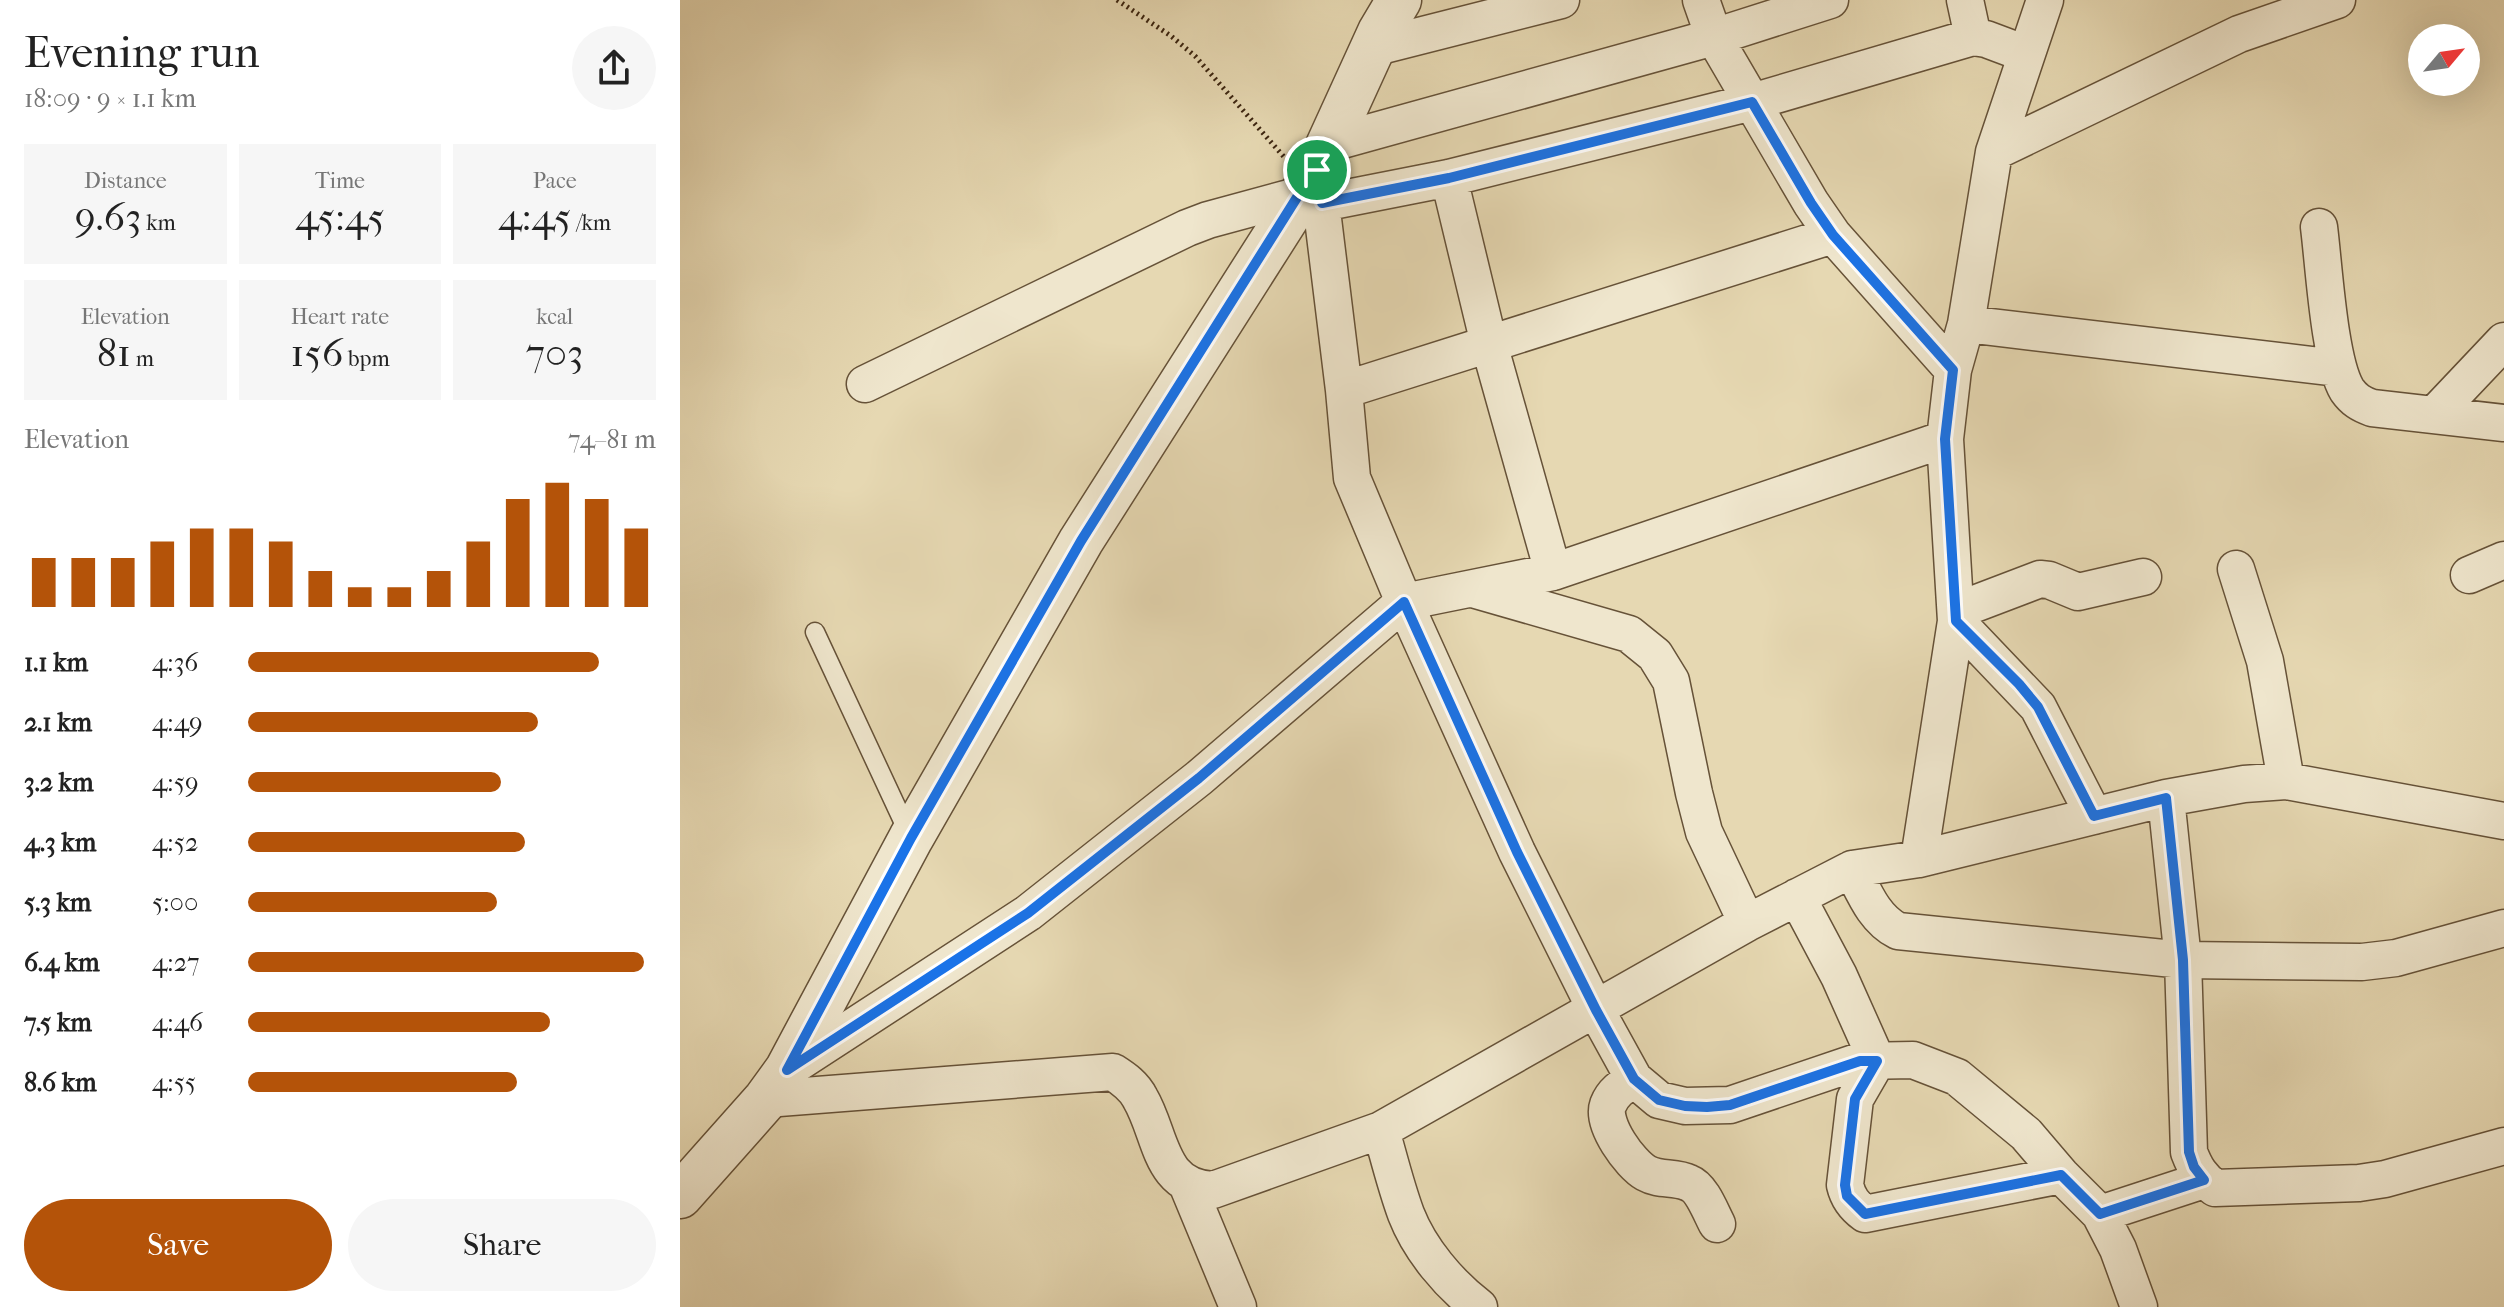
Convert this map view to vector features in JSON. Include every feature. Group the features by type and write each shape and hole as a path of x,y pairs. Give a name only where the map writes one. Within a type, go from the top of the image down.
{"street":[{"path":"680,1196 777,1084 911,838 1081,541 1315,179 1372,48 1399,0"},
{"path":"1372,48 1561,0"},
{"path":"1701,0 1714,37 1811,203 1833,235 1953,370"},
{"path":"865,384 1187,228 1315,179 1714,37 1830,0"},
{"path":"1965,0 1973,37"},
{"path":"1919,859 1956,616 1945,439 1953,370 1966,324 1994,152 2045,0"},
{"path":"1994,152 2248,30 2337,0"},
{"path":"1315,179 1449,178 1752,102 1973,37 2026,54"},
{"path":"1449,178 1489,344 1553,572"},
{"path":"1315,179 1344,390 1352,478 1404,602 1517,852 1634,1079 1659,1100 1707,1107 1730,1105 1860,1061 1913,1060 1957,1077 2026,1134 2100,1214 2118,1249 2139,1307"},
{"path":"2319,227 2337,368 2348,392 2358,403 2372,408 2504,423"},
{"path":"1344,390 1833,235"},
{"path":"1966,324 2337,368"},
{"path":"2434,415 2504,341"},
{"path":"777,1084 1028,913 1199,778 1404,602 1553,572 1945,439"},
{"path":"2469,575 2504,560"},
{"path":"2236,569 2265,661 2286,781"},
{"path":"1956,616 2040,579 2078,592 2143,577"},
{"path":"1471,588 1629,634 1655,655 1671,681 1704,832 1747,923"},
{"path":"1956,616 2038,707 2094,816"},
{"path":"777,1084 1113,1072 1128,1082 1140,1098 1170,1171 1187,1184 1213,1190 1381,1130 1747,923 1852,869 1919,859 2166,798 2244,784 2286,781 2504,821"},
{"path":"2166,798 2183,960 2189,1152 2194,1167 2204,1180 2215,1188 2359,1183 2385,1179 2504,1146"},
{"path":"1852,869 1878,915 1898,931 2183,960 2362,962 2396,958 2504,928"},
{"path":"1797,897 1839,976 1877,1061"},
{"path":"1877,1061 1855,1099 1845,1185 1847,1196 1865,1214 2061,1175"},
{"path":"1634,1079 1616,1091 1607,1108 1610,1125 1629,1159 1660,1179 1689,1183 1696,1188 1717,1224"},
{"path":"1381,1130 1407,1217 1430,1256 1460,1292 1479,1307"},
{"path":"2100,1214 2204,1180"},
{"path":"1187,1184 1238,1307"}],"lane":[{"path":"815,632 911,838"}],"path":[{"path":"1117,0 1195,56 1315,179"}],"route":[{"path":"1752,102 1833,235 1953,370 1945,439 1956,621 2038,707 2094,816 2166,798 2183,960 2189,1152 2194,1167 2204,1180 2100,1214 2061,1175 1865,1214 1847,1196 1845,1185 1855,1099 1877,1061 1860,1061 1730,1105 1685,1106 1659,1100 1634,1079 1596,1010 1517,852 1404,602 1199,778 1028,913 787,1070 911,838 1081,541 1317,170 1322,203 1449,178 1752,102"}]}
